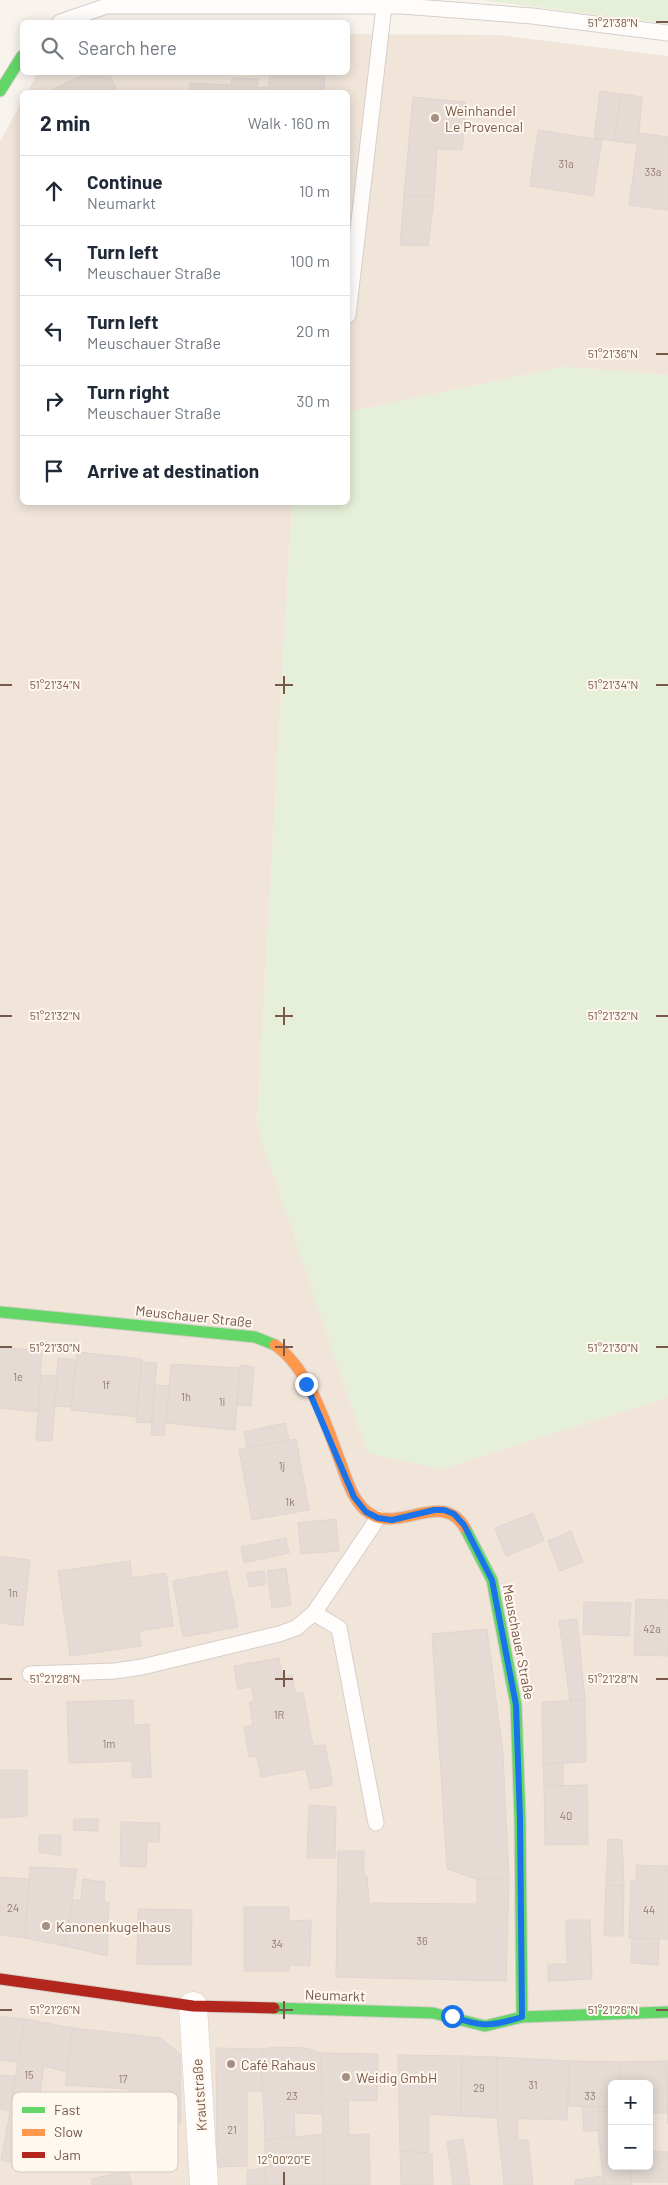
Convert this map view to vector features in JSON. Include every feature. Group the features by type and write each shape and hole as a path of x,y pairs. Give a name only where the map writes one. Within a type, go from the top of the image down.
{"street":[{"path":"0,91 20,59"},
{"name":"Meuschauer Straße","path":"0,1312 256,1337 278,1347 293,1361 306,1384 354,1497 366,1512 378,1518 392,1520 434,1510 444,1510 454,1514 464,1525 492,1580 516,1705 520,1818 522,2017"},
{"name":"Neumarkt","path":"0,1979 193,2006 433,2014 452,2016 473,2024 485,2026 522,2017 668,2012"},
{"name":"Krautstraße","path":"193,2006 204,2185"}],"lane":[{"path":"66,20 106,6 402,6 532,16 668,33"},
{"path":"350,298 384,6"},
{"path":"30,1674 116,1671 142,1667 279,1634 296,1628 314,1613 378,1518"},
{"path":"314,1613 340,1628 376,1823"}],"shaded area":[{"path":"350,34 498,35 668,56 668,375 563,367 350,412 350,90 28,90 37,75 350,75"},
{"path":"20,105 20,505 292,505 257,1126 441,1469 668,1397 668,2185 0,2185 0,142"}],"green space":[{"path":"480,0 668,0 668,24"},
{"path":"563,367 668,375 668,1397 441,1469 367,1453 257,1126 292,505 350,505 350,412"}],"building":[{"path":"83,75 110,75 117,90 52,90"},
{"path":"270,75 325,75 324,90 268,90"},
{"path":"232,78 258,79 257,87 269,88 268,90 190,90 190,83 231,85"},
{"path":"600,91 621,94 614,141 594,138"},
{"path":"621,94 642,97 638,144 614,141"},
{"path":"413,97 466,102 462,150 437,149 434,197 404,195"},
{"path":"538,130 602,140 593,196 530,186"},
{"path":"639,133 668,137 668,210 629,205"},
{"path":"404,195 434,197 428,246 400,245"},
{"path":"0,1347 42,1351 38,1412 0,1408"},
{"path":"77,1352 142,1359 136,1417 71,1410"},
{"path":"58,1358 76,1360 71,1407 54,1406"},
{"path":"142,1362 157,1363 151,1423 136,1422"},
{"path":"171,1364 240,1368 235,1430 166,1423"},
{"path":"240,1365 254,1367 251,1406 237,1405"},
{"path":"41,1375 57,1376 52,1441 36,1440"},
{"path":"155,1385 169,1386 164,1436 151,1435"},
{"path":"285,1423 289,1440 247,1448 244,1432"},
{"path":"296,1439 309,1510 252,1520 239,1449"},
{"path":"533,1513 544,1541 506,1556 495,1528"},
{"path":"336,1519 339,1551 301,1554 298,1523"},
{"path":"571,1531 583,1562 560,1571 548,1541"},
{"path":"286,1538 289,1553 244,1563 241,1547"},
{"path":"0,1556 30,1560 23,1626 0,1623"},
{"path":"130,1561 132,1578 166,1573 173,1626 139,1631 141,1646 70,1656 58,1571"},
{"path":"286,1568 291,1605 272,1608 267,1571"},
{"path":"227,1571 238,1627 183,1637 173,1581"},
{"path":"264,1571 266,1584 249,1587 247,1573"},
{"path":"636,1599 668,1600 668,1656 634,1655"},
{"path":"584,1602 631,1603 629,1636 583,1634"},
{"path":"577,1619 585,1700 570,1701 559,1621"},
{"path":"487,1629 503,1754 509,1879 477,1879 447,1869 432,1634"},
{"path":"279,1658 283,1677 292,1675 295,1693 303,1692 313,1746 325,1745 333,1785 310,1789 306,1769 261,1777 257,1756 249,1757 244,1727 253,1725 249,1702 254,1701 251,1687 238,1689 234,1666"},
{"path":"133,1700 134,1725 149,1724 151,1777 132,1778 132,1761 69,1763 67,1702"},
{"path":"585,1700 586,1762 543,1764 542,1702"},
{"path":"563,1763 563,1786 544,1786 543,1764"},
{"path":"0,1770 27,1770 27,1816 0,1818"},
{"path":"587,1785 588,1844 545,1845 544,1786"},
{"path":"309,1805 336,1807 335,1858 307,1858"},
{"path":"74,1819 98,1819 98,1831 73,1830"},
{"path":"121,1822 160,1823 159,1842 147,1842 146,1867 120,1866"},
{"path":"39,1835 61,1835 61,1856 39,1852"},
{"path":"608,1839 622,1840 624,1886 606,1885"},
{"path":"338,1851 364,1851 364,1876 367,1876 369,1903 477,1904 477,1879 509,1879 506,1981 336,1977"},
{"path":"636,1865 668,1866 668,1939 629,1938 631,1880 636,1881"},
{"path":"30,1867 77,1869 65,1946 25,1938"},
{"path":"0,1877 29,1879 25,1938 0,1935"},
{"path":"83,1879 105,1882 104,1901 109,1903 107,1956 65,1946 73,1900 81,1900"},
{"path":"606,1885 624,1886 623,1936 604,1936"},
{"path":"244,1907 289,1907 289,1921 311,1920 310,1966 289,1965 289,1971 244,1971"},
{"path":"138,1909 192,1910 191,1965 137,1964"},
{"path":"566,1920 590,1920 592,1979 548,1981 548,1964 567,1964"},
{"path":"632,1938 659,1939 658,1965 631,1963"},
{"path":"0,2016 25,2019 17,2062 0,2060"},
{"path":"25,2019 73,2028 67,2072 44,2066 40,2092 13,2092"},
{"path":"73,2028 161,2038 180,2054 181,2123 178,2123 178,2092 128,2092 128,2089 65,2085"},
{"path":"277,2047 306,2048 321,2053 323,2114 294,2113 295,2138 265,2140 261,2049"},
{"path":"216,2048 261,2049 262,2091 247,2091 247,2166 217,2167"},
{"path":"321,2053 378,2054 377,2101 322,2099"},
{"path":"398,2055 462,2056 461,2116 429,2114 429,2153 400,2151"},
{"path":"462,2056 497,2057 497,2118 461,2116"},
{"path":"497,2057 569,2061 567,2120 497,2118"},
{"path":"569,2061 621,2062 620,2080 608,2080 608,2107 568,2106"},
{"path":"666,2061 668,2113 653,2113 653,2080 620,2080 621,2062"},
{"path":"666,2061 668,2061 668,2123"},
{"path":"0,2075 15,2076 10,2111 0,2109"},
{"path":"12,2099 12,2124 8,2123"},
{"path":"322,2099 348,2099 349,2135 369,2134 370,2185 324,2185"},
{"path":"582,2106 608,2107 608,2170 630,2170 632,2185 604,2185 598,2130 584,2132"},
{"path":"497,2118 518,2118 518,2140 528,2140 533,2185 504,2185"},
{"path":"8,2123 12,2124 12,2162 1,2160"},
{"path":"323,2134 324,2185 265,2185 265,2140"},
{"path":"463,2139 470,2185 453,2185 447,2142"},
{"path":"400,2151 432,2154 433,2185 401,2185"},
{"path":"653,2151 668,2152 668,2182 632,2182 630,2170 653,2170"},
{"path":"265,2168 265,2185 247,2185 247,2170"},
{"path":"128,2172 132,2185 92,2185 91,2179"},
{"path":"603,2176 604,2185 575,2185 575,2180"}],"traffic: fast":[{"path":"0,91 20,59"},
{"path":"0,1312 255,1337 275,1345"},
{"path":"465,1528 492,1580 516,1705 520,1818 522,2017"},
{"path":"274,2008 433,2013 485,2026 522,2017 668,2012"}],"traffic: slow":[{"path":"275,1345 298,1368 316,1399 350,1488 365,1510 377,1517 390,1519 431,1512 444,1512 455,1517 465,1528"}],"traffic: jam":[{"path":"0,1979 193,2006 274,2008"}],"place":[{"name":"Weinhandel Le Provencal","path":"435,118"},
{"name":"Kanonenkugelhaus","path":"46,1926"},
{"name":"Café Rahaus","path":"231,2064"},
{"name":"Weidig GmbH","path":"346,2077"}],"route":[{"path":"306,1384 330,1436 346,1480 354,1497 366,1512 378,1518 392,1520 434,1510 444,1510 454,1514 464,1525 492,1580 516,1705 520,1818 522,2017 485,2026 473,2024 452,2016"}]}
